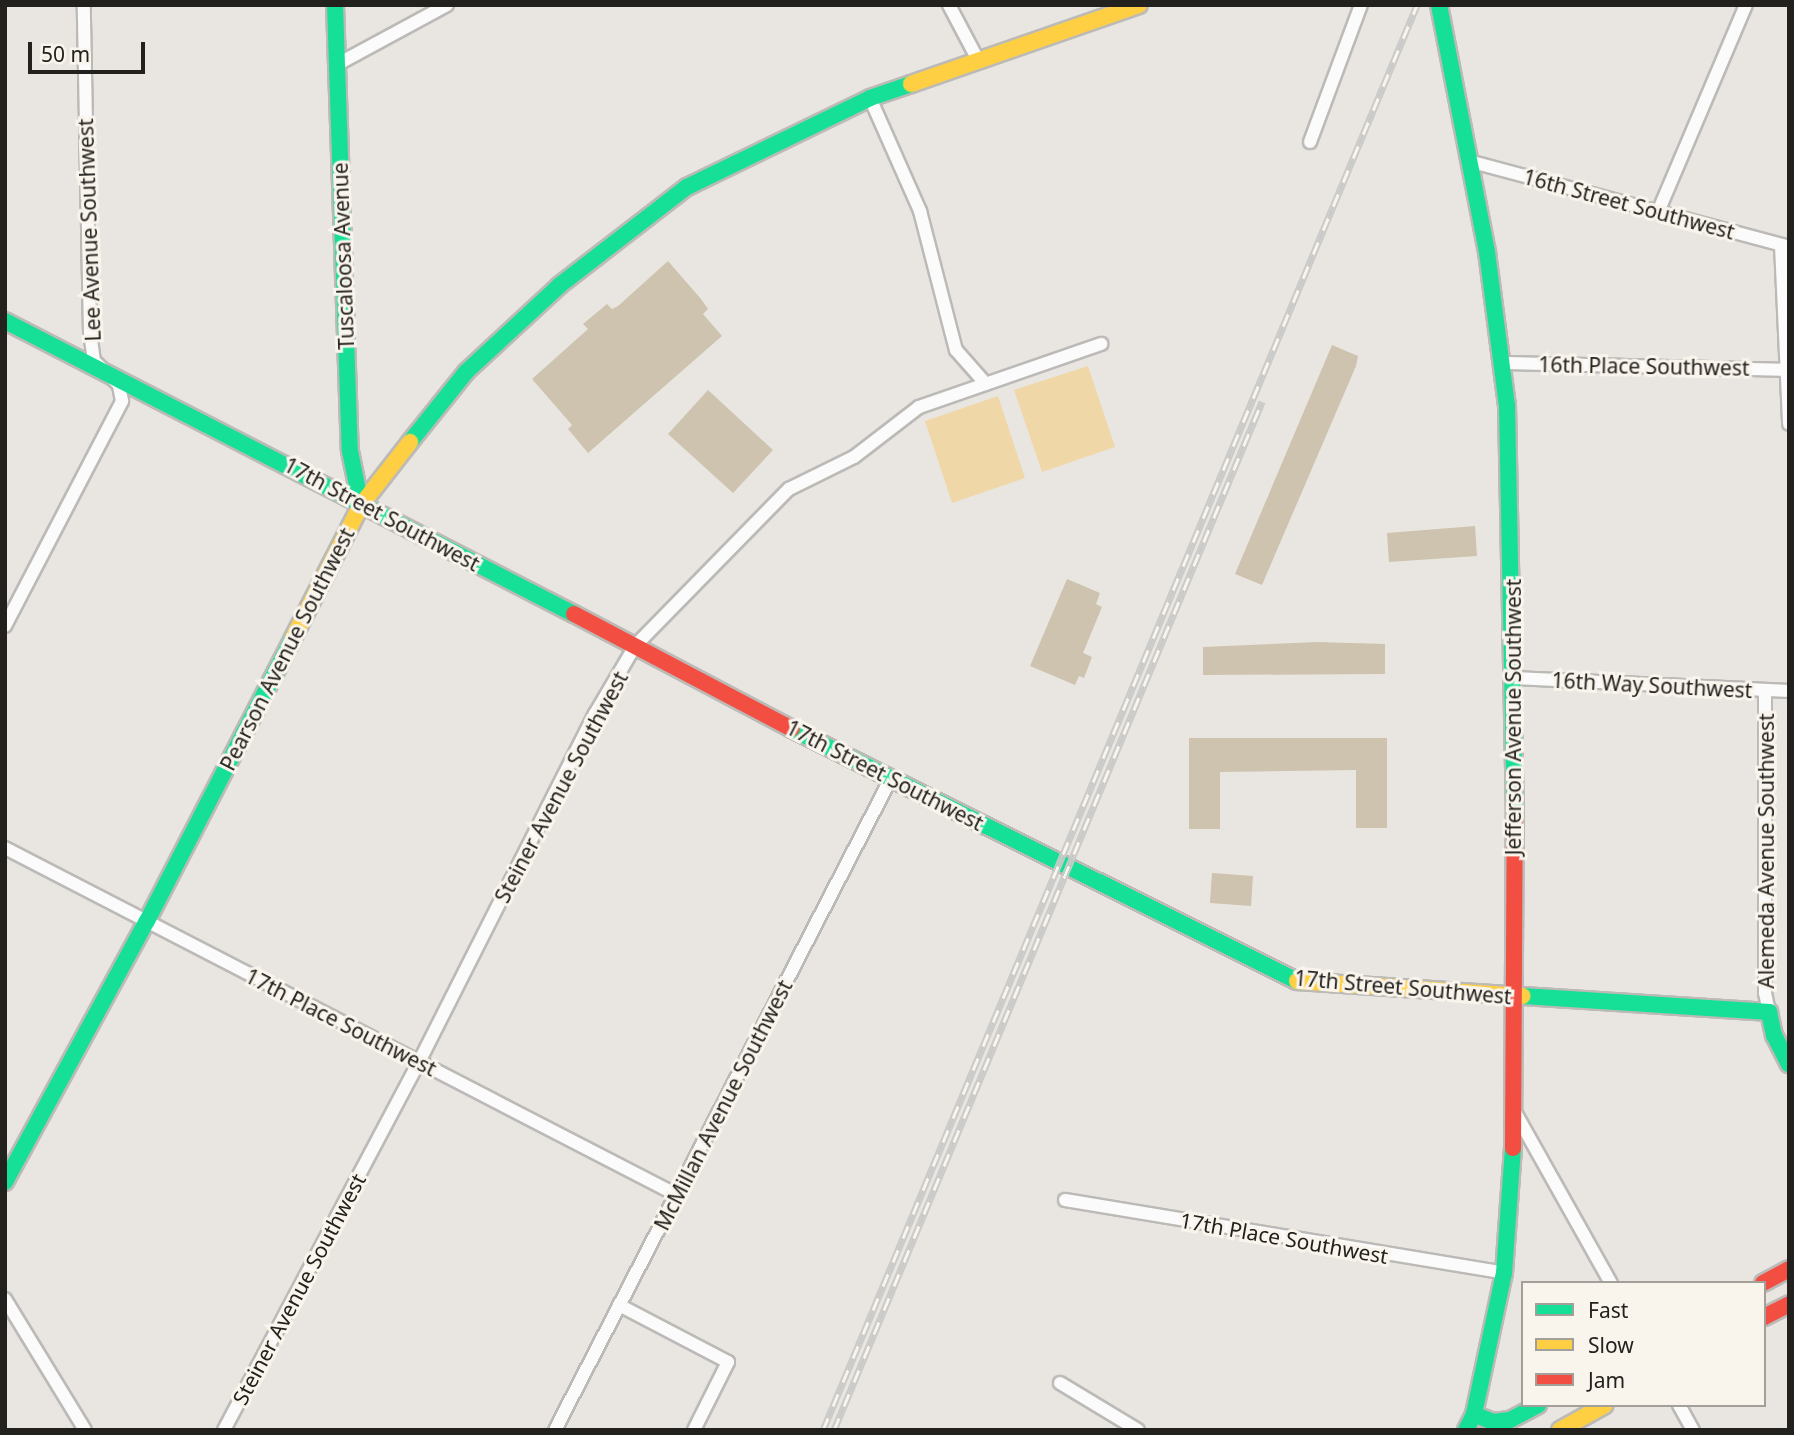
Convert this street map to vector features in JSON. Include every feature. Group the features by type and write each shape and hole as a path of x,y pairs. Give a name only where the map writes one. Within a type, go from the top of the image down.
{"street":[{"name":"Lee Avenue Southwest","path":"5,626 122,401 120,385 94,361 90,332 84,5"},
{"name":"Tuscaloosa Avenue","path":"335,5 350,451 361,505"},
{"path":"337,65 447,5"},
{"path":"948,5 978,60"},
{"name":"Pearson Avenue Southwest","path":"5,1182 147,920 361,505 466,372 560,285 687,187 870,98 1139,5"},
{"path":"1310,142 1361,5"},
{"name":"Jefferson Avenue Southwest","path":"1439,5 1469,161 1507,405 1515,678 1516,1114 1504,1273 1474,1414 1466,1430"},
{"path":"1658,212 1746,5"},
{"path":"870,98 920,211 956,350 986,384"},
{"name":"16th Street Southwest","path":"1469,161 1785,246"},
{"path":"1785,246 1785,370 1789,424"},
{"name":"17th Street Southwest","path":"5,321 218,427 361,505 890,780 1299,982 1514,998 1769,1012"},
{"name":"Steiner Avenue Southwest","path":"224,1430 419,1062 595,714 635,646 789,489 854,457 919,407 1101,344"},
{"name":"16th Place Southwest","path":"1502,363 1785,370"},
{"name":"16th Way Southwest","path":"1515,678 1789,691"},
{"name":"Alemeda Avenue Southwest","path":"1765,690 1765,993 1769,1012"},
{"name":"McMillan Avenue Southwest","path":"555,1430 890,780"},
{"name":"17th Place Southwest","path":"5,848 677,1195"},
{"path":"1769,1012 1774,1035 1789,1064"},
{"path":"1516,1114 1610,1281"},
{"name":"17th Place Southwest","path":"1065,1200 1504,1273"},
{"path":"1766,1281 1789,1269"},
{"path":"5,1299 85,1430"},
{"path":"1766,1316 1789,1304"},
{"path":"619,1305 728,1362 694,1430"},
{"path":"1060,1382 1138,1430"},
{"path":"1474,1414 1493,1422 1510,1420 1534,1407"},
{"path":"1560,1430 1601,1407"},
{"path":"1680,1407 1693,1430"}],"shaded area":[{"path":"1088,366 1115,447 1042,472 1014,390"},
{"path":"998,396 1025,478 952,503 925,421"}],"building":[{"path":"668,261 701,299 708,309 703,314 722,336 588,453 568,429 572,425 532,379 588,329 583,324 607,304 612,309 618,306"},
{"path":"1332,345 1358,356 1356,366 1262,585 1235,574"},
{"path":"708,390 773,450 733,493 668,434"},
{"path":"1475,526 1477,556 1389,562 1387,533"},
{"path":"1067,579 1100,593 1096,604 1102,607 1083,653 1092,657 1084,678 1079,676 1075,685 1030,666"},
{"path":"1317,642 1385,644 1385,674 1203,675 1203,647"},
{"path":"1189,738 1387,738 1387,828 1356,828 1356,770 1220,772 1220,829 1189,829"},
{"path":"1212,873 1253,876 1251,906 1210,903"}],"railway":[{"path":"823,1430 1417,5"},
{"path":"834,1430 1262,402"}],"traffic: fast":[{"path":"335,5 350,451 361,505"},
{"path":"1439,5 1487,252 1507,405 1515,818"},
{"path":"410,442 466,372 560,285 687,187 870,98 911,84"},
{"path":"5,321 574,614"},
{"path":"5,1182 147,921 293,638"},
{"path":"792,729 1297,981"},
{"path":"1523,996 1769,1012 1774,1035 1789,1064"},
{"path":"1466,1430 1474,1414 1504,1273 1513,1148"},
{"path":"1474,1414 1493,1422 1510,1420 1534,1407"}],"traffic: slow":[{"path":"911,84 1139,5"},
{"path":"293,638 361,505 410,442"},
{"path":"1297,981 1523,996"},
{"path":"1560,1430 1601,1407"}],"traffic: jam":[{"path":"574,614 792,729"},
{"path":"1513,1148 1515,818"},
{"path":"1766,1281 1789,1269"},
{"path":"1766,1316 1789,1304"}]}
